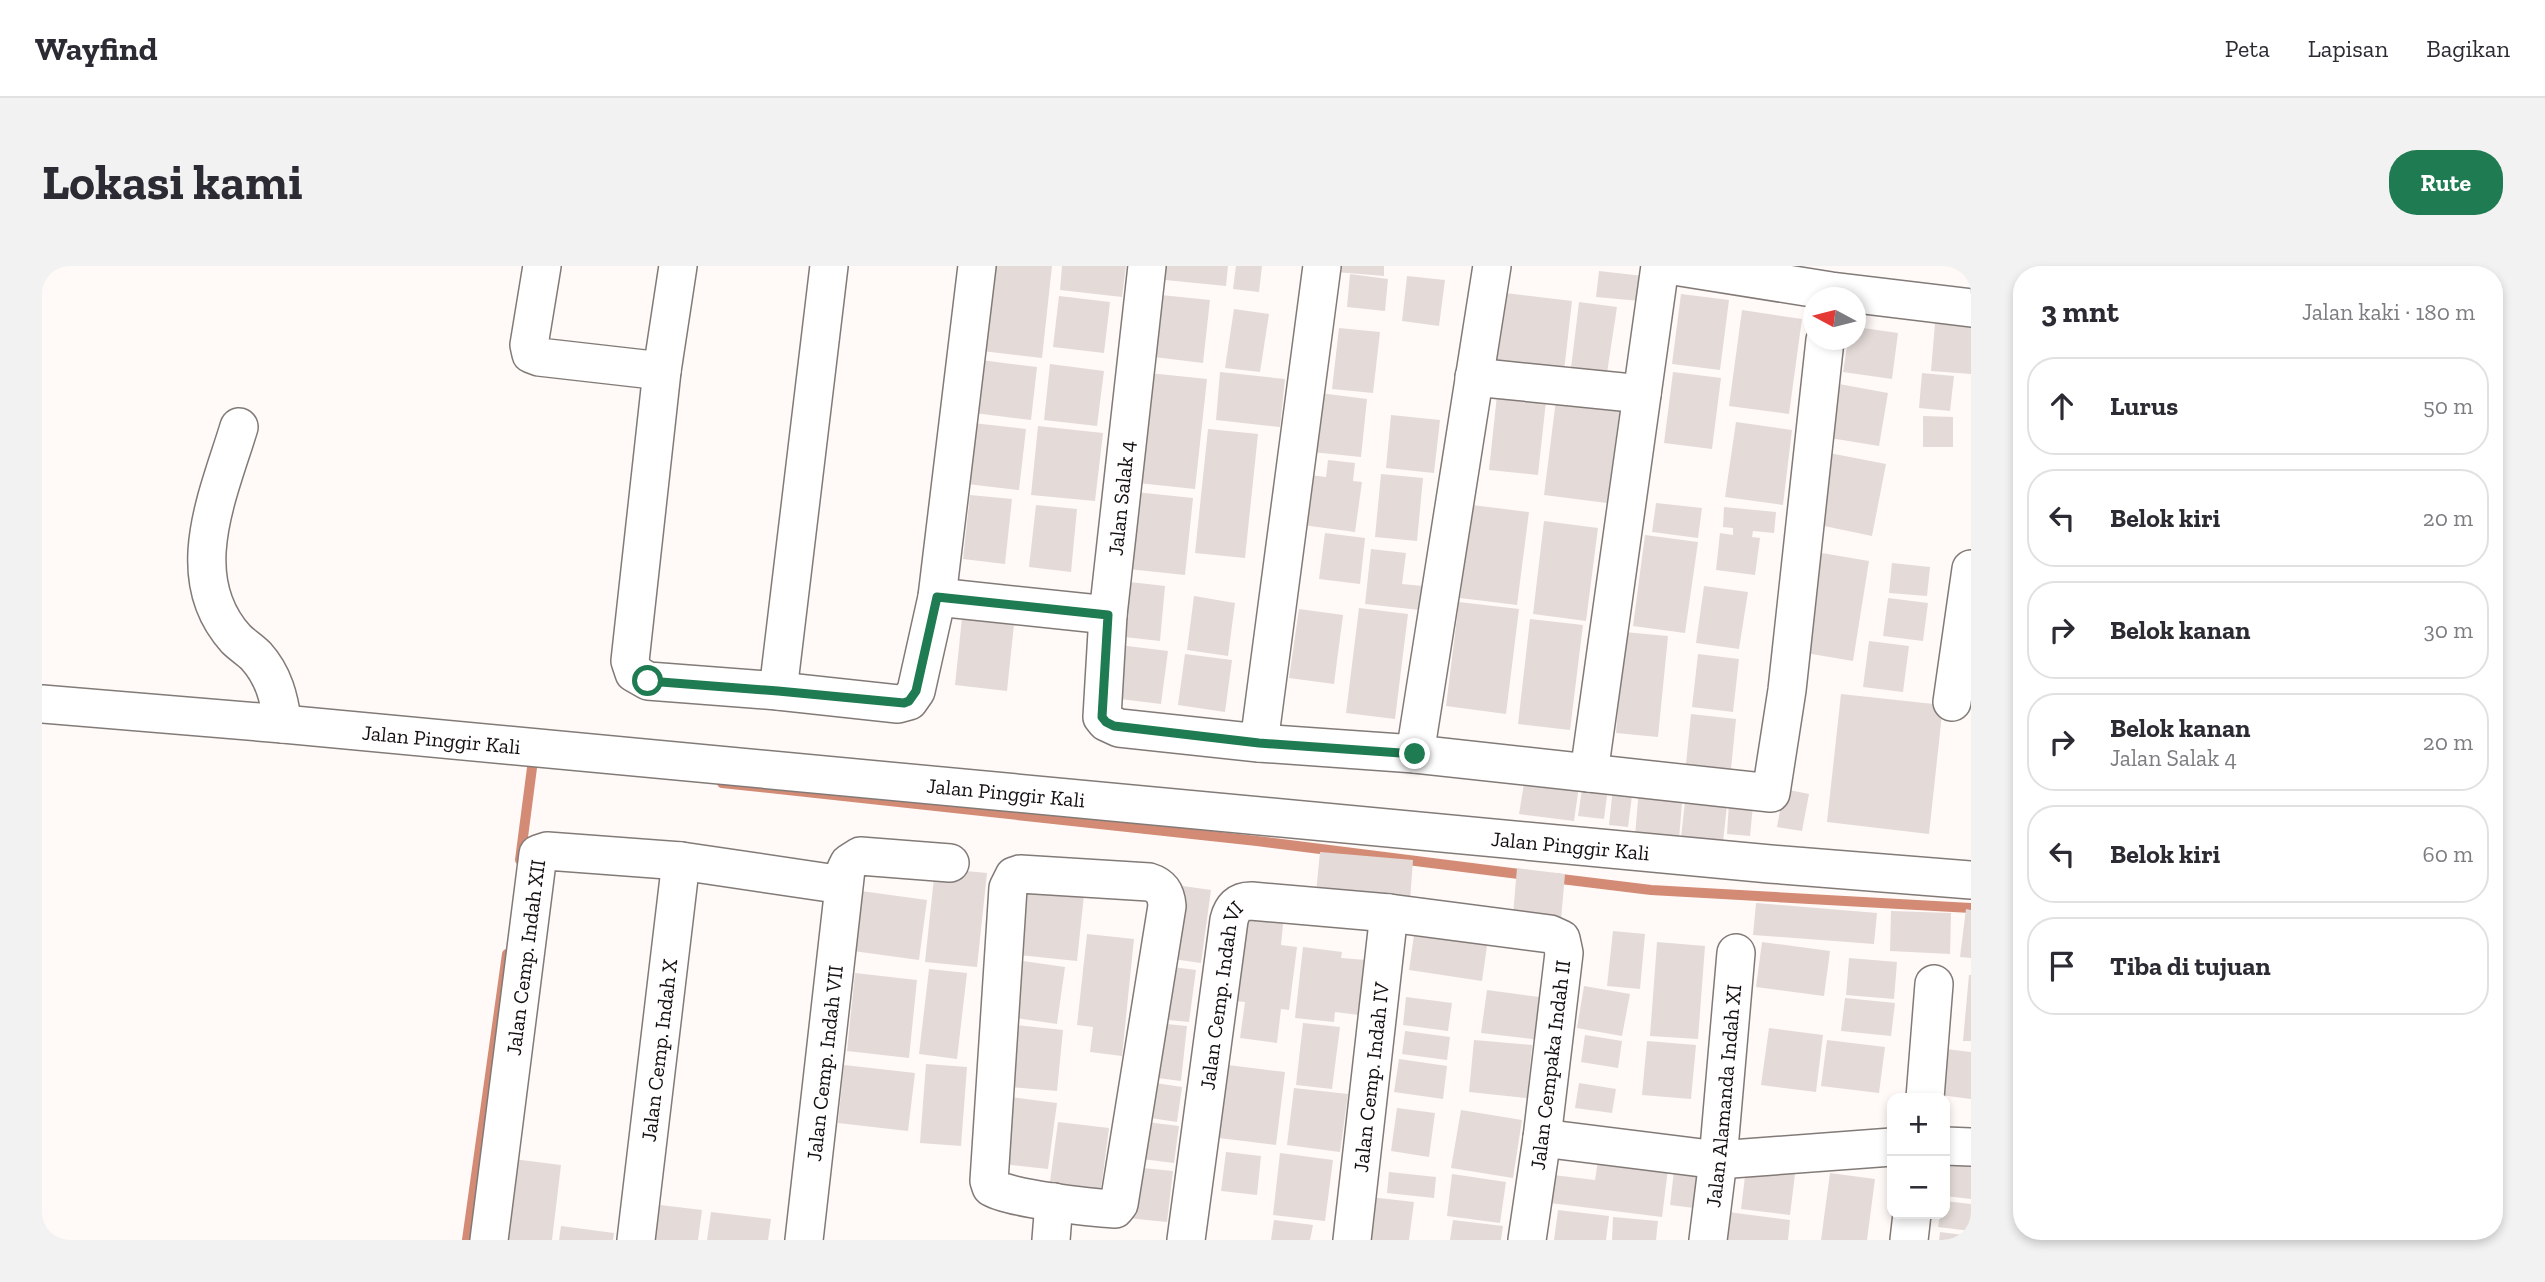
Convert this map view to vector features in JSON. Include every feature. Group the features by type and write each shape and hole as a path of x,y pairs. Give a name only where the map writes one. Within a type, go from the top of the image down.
{"street":[{"path":"542,266 529,345 531,354 662,371"},
{"path":"678,266 662,371 630,661 634,673 648,681 898,704 909,701 918,685 937,597 977,266"},
{"path":"778,691 829,266"},
{"name":"Jalan Salak 4","path":"1147,266 1108,615 1102,717 1112,726 1259,743"},
{"path":"1322,266 1259,743 1415,754 1771,793 1787,690 1824,350"},
{"path":"1415,754 1492,266"},
{"path":"1589,773 1660,266"},
{"path":"1674,266 1803,289"},
{"path":"1866,298 1971,308"},
{"path":"1475,377 1642,394"},
{"path":"239,427 205,549 206,580 216,612 236,639 271,675 279,695 283,724"},
{"path":"1952,702 1971,569"},
{"path":"937,597 1108,615"},
{"name":"Jalan Pinggir Kali","path":"42,704 283,724 1756,863 1971,880"},
{"name":"Jalan Cemp. Indah XII","path":"489,1240 538,854 547,850 681,861 843,885"},
{"path":"843,885 849,863 860,856 950,863"},
{"name":"Jalan Cemp. Indah X","path":"636,1240 681,861"},
{"path":"1027,874 1149,882 1159,886 1164,892 1167,906 1119,1204 1112,1209 1054,1202 996,1190 991,1187 989,1181 1010,881 1014,876 1027,874"},
{"name":"Jalan Cemp. Indah VII","path":"804,1240 843,885"},
{"name":"Jalan Cemp. Indah VI","path":"1186,1240 1231,911 1243,901 1251,901 1389,913"},
{"name":"Jalan Cempaka Indah II","path":"1389,913 1550,934 1561,939 1564,953 1527,1240"},
{"name":"Jalan Cemp. Indah IV","path":"1352,1240 1389,913"},
{"name":"Jalan Alamanda Indah XI","path":"1707,1240 1718,1160 1736,953"},
{"path":"1924,1093 1934,984"},
{"path":"1542,1138 1718,1160 1887,1147"},
{"path":"1950,1146 1971,1147"},
{"path":"1051,1240 1054,1202"},
{"path":"1909,1240 1911,1219"}],"building":[{"path":"992,266 1052,266 1042,358 982,351"},
{"path":"1062,266 1126,266 1122,297 1060,290"},
{"path":"1156,266 1228,266 1226,286 1155,279"},
{"path":"1236,266 1262,266 1259,292 1233,289"},
{"path":"1336,266 1384,266 1384,276 1336,272"},
{"path":"1599,271 1643,276 1640,301 1596,297"},
{"path":"1350,274 1388,279 1385,311 1347,307"},
{"path":"1407,276 1445,280 1439,326 1402,321"},
{"path":"1497,292 1572,301 1564,371 1489,361"},
{"path":"1681,294 1729,300 1720,370 1672,364"},
{"path":"1161,295 1210,300 1203,363 1154,357"},
{"path":"1059,296 1110,302 1104,353 1053,347"},
{"path":"1579,302 1617,307 1607,373 1571,368"},
{"path":"1234,309 1269,314 1260,372 1225,368"},
{"path":"1742,310 1802,319 1789,414 1729,406"},
{"path":"1936,311 1971,314 1971,374 1931,371"},
{"path":"1339,328 1380,332 1373,393 1332,389"},
{"path":"1866,328 1898,333 1892,379 1843,372 1846,350 1866,350"},
{"path":"981,360 1037,367 1031,420 974,413"},
{"path":"1050,364 1104,371 1097,426 1044,420"},
{"path":"1220,372 1285,379 1280,427 1216,420"},
{"path":"1673,372 1721,378 1712,449 1664,443"},
{"path":"1149,373 1207,379 1195,489 1138,483"},
{"path":"1922,373 1954,376 1950,411 1919,408"},
{"path":"1839,384 1888,393 1879,446 1830,438"},
{"path":"1320,393 1367,399 1361,457 1312,452"},
{"path":"1497,395 1546,401 1538,475 1489,470"},
{"path":"1556,400 1620,408 1607,503 1544,495"},
{"path":"1391,415 1440,420 1434,473 1386,468"},
{"path":"1923,416 1953,417 1953,447 1923,447"},
{"path":"1736,422 1792,430 1783,505 1725,497"},
{"path":"973,423 1026,429 1019,490 967,484"},
{"path":"1038,426 1103,433 1095,501 1031,495"},
{"path":"1208,429 1258,434 1245,558 1195,553"},
{"path":"1824,452 1886,464 1872,536 1810,523"},
{"path":"1328,460 1355,463 1353,481 1362,482 1355,532 1295,524 1302,474 1326,477"},
{"path":"1381,474 1423,478 1417,541 1375,537"},
{"path":"1135,492 1193,498 1185,575 1128,569"},
{"path":"970,495 1012,499 1005,564 963,559"},
{"path":"1656,503 1702,508 1698,538 1652,532"},
{"path":"1036,505 1077,509 1071,572 1029,567"},
{"path":"1472,505 1529,512 1517,605 1460,598"},
{"path":"1724,507 1776,512 1774,533 1753,531 1752,537 1760,538 1755,575 1716,570 1720,533 1733,535 1733,528 1723,527"},
{"path":"1544,521 1598,528 1586,621 1533,614"},
{"path":"1325,533 1365,538 1360,584 1319,579"},
{"path":"1645,535 1698,542 1685,633 1633,626"},
{"path":"1371,549 1406,553 1402,584 1423,586 1420,610 1365,604"},
{"path":"1816,552 1869,561 1853,661 1800,652"},
{"path":"1892,563 1930,567 1927,596 1889,593"},
{"path":"1121,581 1165,586 1160,641 1116,636"},
{"path":"1704,586 1748,592 1739,649 1696,643"},
{"path":"1194,596 1235,603 1228,656 1187,650"},
{"path":"1888,598 1928,603 1923,641 1883,636"},
{"path":"1459,602 1519,609 1506,714 1446,706"},
{"path":"1359,608 1408,614 1395,719 1346,713"},
{"path":"1299,609 1343,615 1334,684 1289,678"},
{"path":"962,618 1014,624 1007,691 955,685"},
{"path":"1530,619 1583,625 1570,730 1518,724"},
{"path":"1624,632 1668,636 1658,737 1616,733"},
{"path":"1869,641 1909,646 1903,692 1863,687"},
{"path":"1119,645 1168,651 1161,704 1112,698"},
{"path":"1185,654 1232,660 1225,712 1178,705"},
{"path":"1698,654 1739,659 1733,712 1692,707"},
{"path":"1841,694 1943,705 1929,834 1827,822"},
{"path":"1691,714 1736,719 1731,769 1686,764"},
{"path":"1526,771 1580,779 1574,821 1519,814"},
{"path":"1584,776 1609,780 1604,819 1578,816"},
{"path":"1614,778 1634,780 1628,827 1609,825"},
{"path":"1639,788 1683,791 1679,839 1635,836"},
{"path":"1784,789 1809,794 1802,831 1777,827"},
{"path":"1686,792 1728,796 1722,851 1680,847"},
{"path":"1729,803 1753,805 1750,836 1727,834"},
{"path":"1320,852 1413,860 1410,901 1316,893"},
{"path":"935,868 987,873 977,967 925,962"},
{"path":"1517,868 1565,874 1561,920 1513,915"},
{"path":"1176,885 1211,890 1201,963 1166,958"},
{"path":"1027,888 1084,895 1077,961 1019,955"},
{"path":"861,891 927,900 919,960 853,951"},
{"path":"1756,903 1877,913 1874,944 1753,935"},
{"path":"1966,909 1971,910 1971,958 1960,957"},
{"path":"1244,911 1284,914 1281,945 1297,947 1289,1010 1281,1009 1277,1043 1240,1038 1245,1002 1234,1001"},
{"path":"1891,911 1951,913 1950,954 1890,951"},
{"path":"1415,928 1488,939 1482,981 1409,970"},
{"path":"1613,931 1645,934 1640,989 1607,986"},
{"path":"1087,934 1134,939 1122,1056 1090,1052 1093,1027 1077,1025"},
{"path":"1657,942 1705,946 1698,1039 1650,1036"},
{"path":"1762,942 1830,951 1824,996 1756,987"},
{"path":"1303,947 1342,952 1341,958 1366,960 1359,1015 1335,1012 1334,1022 1295,1018"},
{"path":"1849,958 1897,962 1894,999 1846,995"},
{"path":"1023,961 1065,967 1057,1024 1016,1018"},
{"path":"1165,966 1196,970 1189,1022 1158,1019"},
{"path":"929,969 967,973 957,1059 919,1054"},
{"path":"855,973 917,980 909,1058 847,1051"},
{"path":"1969,975 1971,1041 1963,1041"},
{"path":"1584,986 1630,994 1622,1036 1577,1028"},
{"path":"1487,990 1546,998 1540,1040 1481,1033"},
{"path":"1406,997 1452,1003 1448,1031 1403,1025"},
{"path":"1845,998 1895,1003 1891,1036 1841,1031"},
{"path":"1156,1023 1187,1026 1181,1081 1150,1077"},
{"path":"1303,1023 1340,1027 1332,1089 1296,1085"},
{"path":"1016,1025 1063,1030 1057,1091 1010,1087"},
{"path":"1769,1028 1823,1035 1816,1092 1761,1085"},
{"path":"1405,1031 1450,1037 1447,1060 1402,1054"},
{"path":"1585,1035 1622,1041 1618,1068 1581,1062"},
{"path":"1474,1040 1532,1045 1527,1098 1469,1092"},
{"path":"1827,1040 1885,1047 1879,1093 1821,1086"},
{"path":"1647,1041 1696,1045 1691,1099 1642,1095"},
{"path":"1946,1049 1971,1052 1971,1099 1940,1093"},
{"path":"1399,1059 1447,1066 1443,1099 1394,1092"},
{"path":"926,1064 967,1067 961,1146 920,1143"},
{"path":"844,1065 915,1073 908,1131 838,1123"},
{"path":"1228,1065 1285,1072 1276,1145 1219,1138"},
{"path":"1149,1082 1182,1087 1177,1122 1144,1117"},
{"path":"1579,1083 1616,1089 1612,1113 1575,1108"},
{"path":"1294,1088 1348,1094 1340,1152 1287,1145"},
{"path":"1011,1097 1057,1103 1048,1169 1002,1164"},
{"path":"1397,1108 1435,1113 1429,1157 1391,1151"},
{"path":"1461,1110 1522,1120 1513,1178 1451,1168"},
{"path":"1058,1122 1109,1128 1101,1189 1050,1182"},
{"path":"1147,1122 1179,1126 1174,1163 1142,1159"},
{"path":"1226,1152 1261,1156 1257,1195 1221,1191"},
{"path":"1280,1153 1333,1160 1325,1221 1273,1215"},
{"path":"513,1159 561,1165 552,1240 503,1240"},
{"path":"1598,1160 1668,1169 1662,1217 1542,1202 1545,1174 1595,1180"},
{"path":"1950,1161 1971,1164 1971,1199 1950,1197"},
{"path":"1675,1162 1699,1165 1694,1208 1670,1205"},
{"path":"1133,1167 1173,1171 1167,1222 1127,1218"},
{"path":"1746,1168 1795,1174 1790,1215 1741,1209"},
{"path":"1389,1172 1436,1177 1434,1198 1387,1193"},
{"path":"1830,1173 1875,1179 1867,1240 1821,1240"},
{"path":"1452,1174 1506,1182 1500,1223 1447,1216"},
{"path":"1370,1197 1414,1202 1409,1240 1365,1240"},
{"path":"1950,1202 1971,1204 1971,1231 1938,1227 1939,1219 1950,1219"},
{"path":"660,1205 702,1210 698,1240 655,1240"},
{"path":"1558,1210 1609,1216 1606,1240 1554,1240"},
{"path":"711,1212 771,1219 768,1240 707,1240"},
{"path":"1728,1212 1790,1220 1788,1240 1724,1240"},
{"path":"1613,1217 1658,1221 1656,1240 1612,1240"},
{"path":"1274,1220 1313,1225 1310,1240 1271,1240"},
{"path":"1453,1220 1503,1226 1501,1240 1450,1240"},
{"path":"561,1226 614,1233 613,1240 559,1240"},
{"path":"1940,1232 1971,1236 1971,1240 1939,1240"}],"waterway":[{"path":"520,860 533,760 540,761"},
{"path":"722,783 1257,841 1527,875"},
{"path":"1553,878 1651,890 1971,908"},
{"path":"467,1240 507,954"}],"route":[{"path":"648,681 904,703 909,701 916,691 937,597 1108,615 1102,717 1114,726 1259,743 1415,754"}]}
